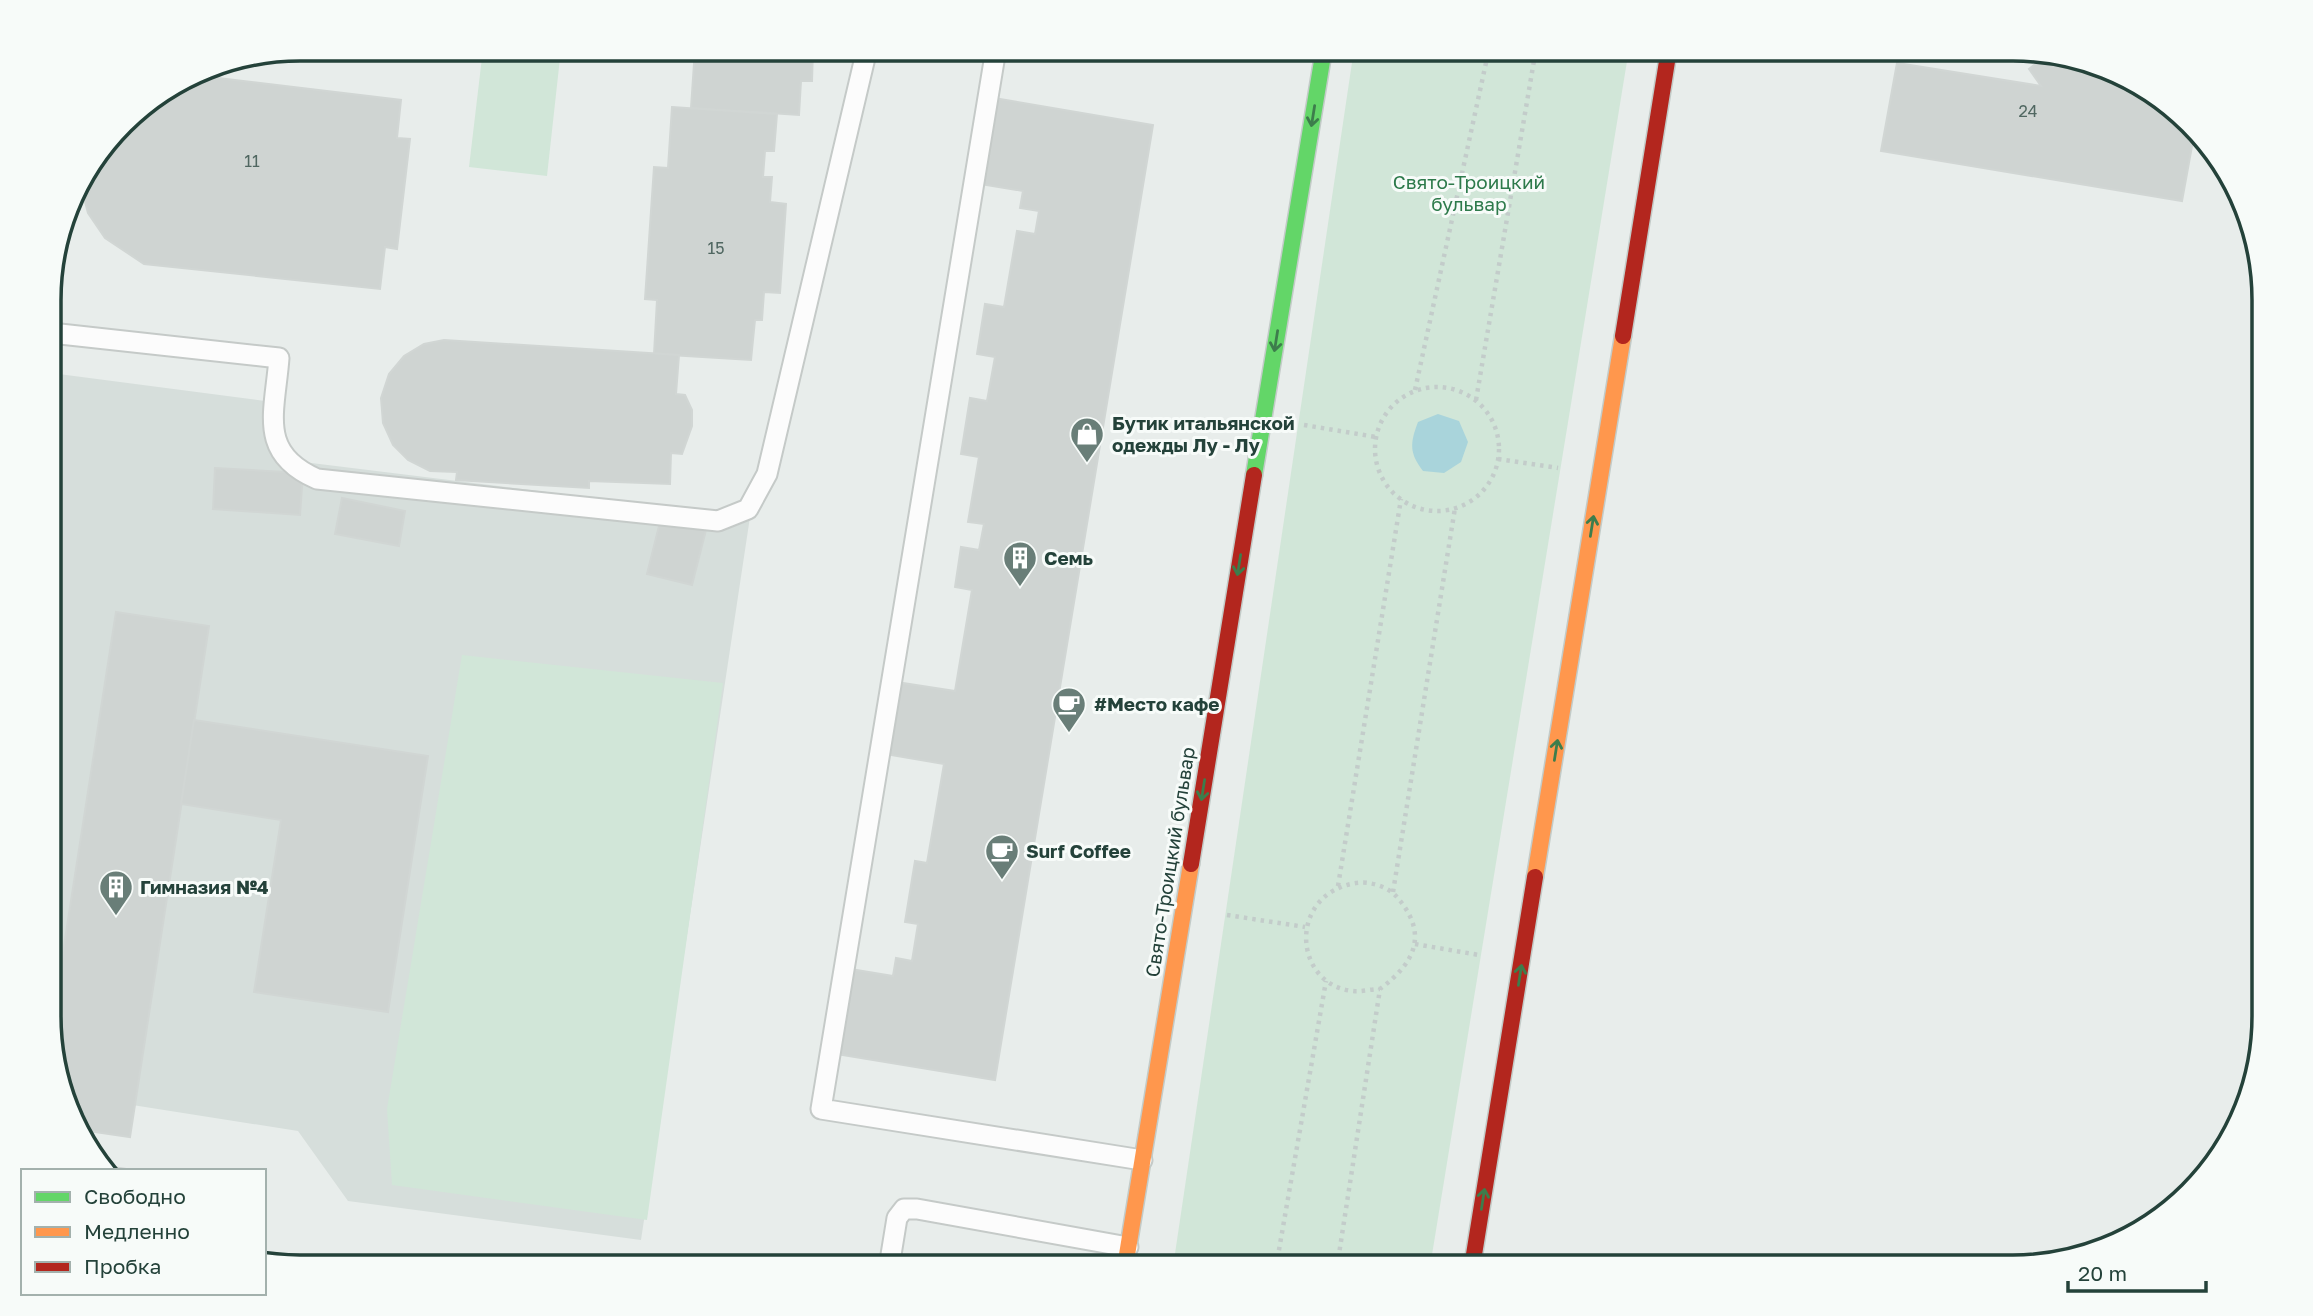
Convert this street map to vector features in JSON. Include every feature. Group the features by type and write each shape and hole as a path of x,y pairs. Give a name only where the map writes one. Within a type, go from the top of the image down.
{"street":[{"name":"Свято-Троицкий бульвар","path":"1127,1255 1322,61"},
{"path":"1474,1254 1667,61"}],"lane":[{"path":"61,334 279,358 273,427 281,455 295,470 317,480 718,521 748,509 767,474 864,62"},
{"path":"994,62 821,1109 1142,1160"},
{"path":"890,1255 897,1217 904,1209 917,1209 1128,1247"}],"path":[{"path":"1415,390 1486,61"},
{"path":"1476,400 1534,61"},
{"path":"1436,386 1458,390 1476,400 1495,426 1498,459 1484,490 1455,508 1436,511 1418,508 1401,499 1379,471 1376,437 1384,417 1397,401 1415,390 1436,386"},
{"path":"1263,418 1376,437"},
{"path":"1498,459 1601,474"},
{"path":"1338,886 1401,499"},
{"path":"1393,892 1455,508"},
{"path":"1366,881 1393,892 1411,915 1415,944 1403,971 1380,989 1352,992 1326,981 1308,956 1305,927 1316,902 1338,886 1366,881"},
{"path":"1183,909 1305,927"},
{"path":"1415,944 1522,963"},
{"path":"1278,1254 1326,981"},
{"path":"1339,1254 1380,989"}],"shaded area":[{"path":"61,374 265,401 279,459 750,517 641,1240 348,1201 298,1131 75,1096 69,1078 61,1016"}],"green space":[{"name":"Свято-Троицкий бульвар","path":"1352,61 1627,61 1432,1254 1175,1254"},
{"path":"481,62 560,62 547,176 469,167"},
{"path":"462,655 723,683 647,1220 392,1185 387,1109"}],"water":[{"path":"1438,414 1459,421 1468,442 1461,462 1444,473 1423,471 1412,448 1418,422"}],"building":[{"path":"694,62 813,62 812,81 801,81 799,115 691,108"},
{"path":"1897,63 2041,86 2029,69 2037,63 2044,63 2075,69 2104,79 2132,93 2182,131 2192,144 2182,201 1881,151"},
{"path":"209,79 401,100 397,138 410,139 397,249 385,247 380,289 144,264 105,238 88,213 84,199 101,167 120,143 155,111 181,93"},
{"name":"Семь","path":"994,98 1153,125 995,1080 830,1053 844,968 893,976 896,958 912,961 918,924 905,922 915,861 927,863 944,764 885,754 896,682 955,691 972,590 955,587 961,547 979,550 984,524 968,522 979,457 961,454 970,398 987,401 995,357 977,354 985,304 1004,307 1017,231 1035,234 1039,211 1020,208 1023,191 980,184"},
{"path":"672,107 777,114 774,151 765,151 763,177 772,177 770,202 786,204 780,293 764,292 762,320 755,320 751,360 654,354 657,300 645,299 654,167 668,168"},
{"path":"444,340 679,355 676,394 685,395 692,410 692,426 682,454 671,453 670,484 589,481 589,488 456,480 457,472 430,471 408,460 393,445 383,423 381,398 389,374 404,356 424,344"},
{"path":"215,468 303,473 300,515 213,509"},
{"path":"342,498 405,511 399,546 335,534"},
{"path":"661,518 706,530 692,585 647,574"},
{"name":"Гимназия №4","path":"116,612 209,626 130,1137 91,1131 79,1107 69,1078 63,1047 61,965"},
{"path":"194,720 428,756 388,1012 254,992 281,820 181,804"}],"traffic: fast":[{"path":"1254,475 1322,61"}],"traffic: slow":[{"path":"1535,877 1623,336"},
{"path":"1127,1255 1191,864"}],"traffic: jam":[{"path":"1623,336 1667,61"},
{"path":"1191,864 1254,475"},
{"path":"1474,1254 1535,877"}],"place":[{"name":"Бутик итальянской одежды Лу - Лу","path":"1087,464"},
{"name":"Семь","path":"1020,588"},
{"name":"#Место кафе","path":"1069,734"},
{"name":"Surf Coffee","path":"1002,881"},
{"name":"Гимназия №4","path":"116,917"}]}
